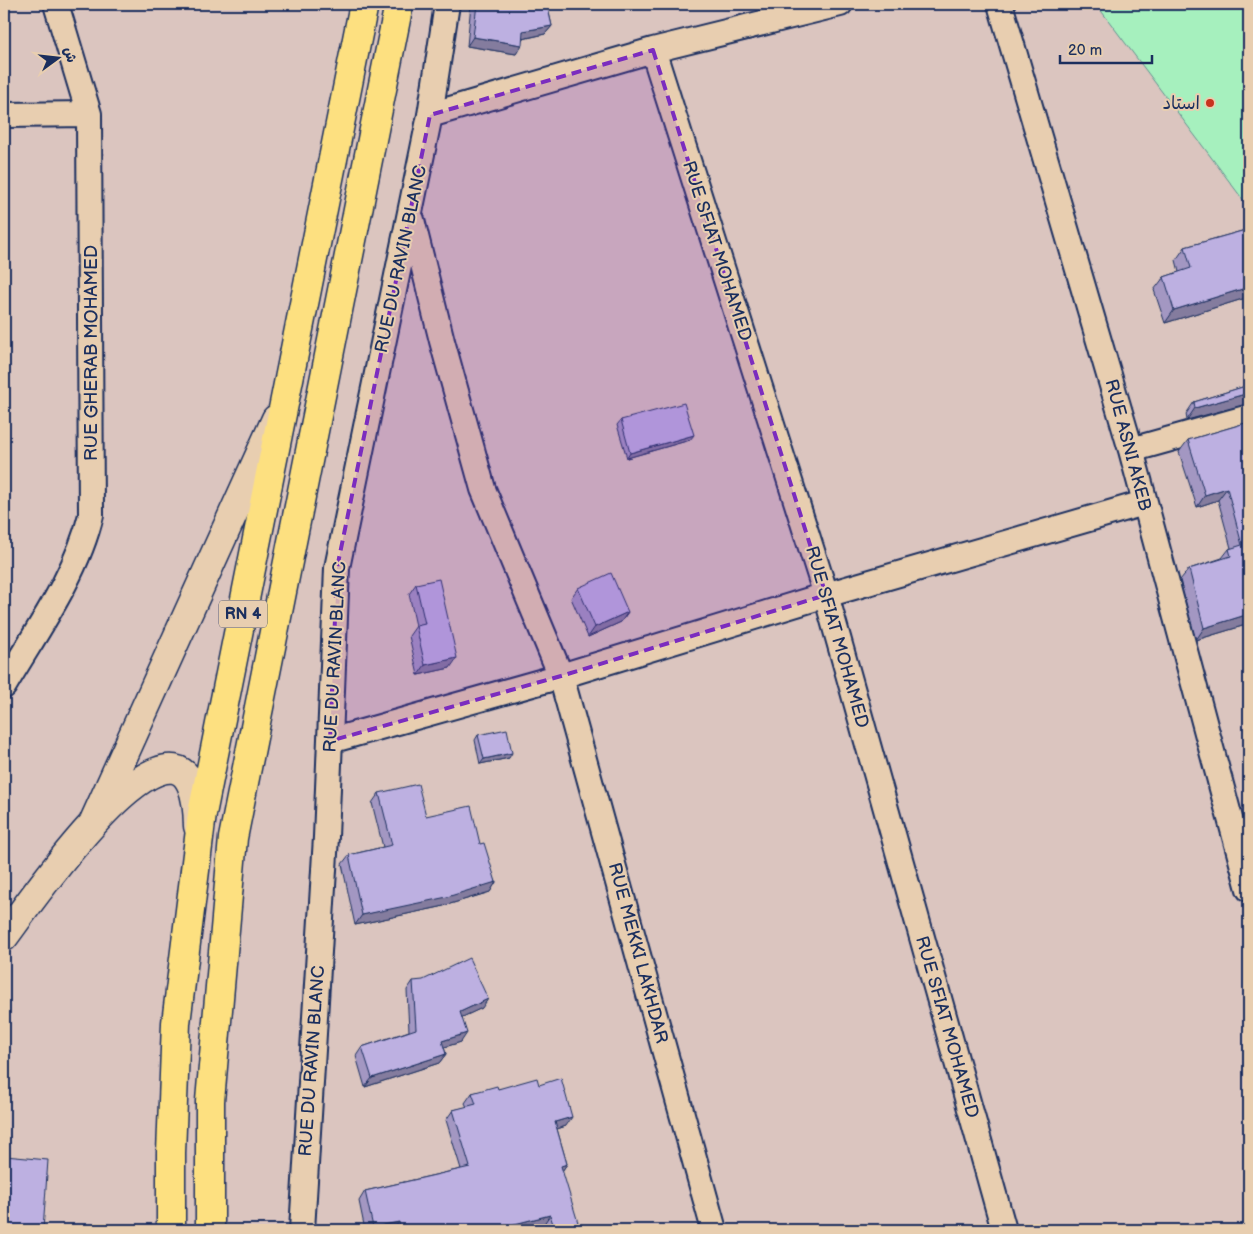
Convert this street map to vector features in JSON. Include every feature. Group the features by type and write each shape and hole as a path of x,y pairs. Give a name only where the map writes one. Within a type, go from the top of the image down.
{"highway":[{"name":"RN 4","path":"171,1230 170,1153 176,1023 202,814 364,4"},
{"name":"RN 4","path":"210,1230 210,1101 233,838 399,4"}],"main road":[{"path":"94,821 284,400"},
{"path":"4,937 94,821 143,778 158,770 169,769 184,775 193,789 198,807 198,842"}],"street":[{"name":"RUE GHERAB MOHAMED","path":"4,686 74,566 91,515 89,114 56,4"},
{"name":"RUE DU RAVIN BLANC","path":"302,1230 330,741 337,568 430,115 448,4"},
{"path":"430,115 653,50 840,4"},
{"name":"RUE ASNI AKEB","path":"1000,4 1131,450 1249,889"},
{"name":"RUE SFIAT MOHAMED","path":"653,50 826,595 1004,1230"},
{"path":"4,114 89,114"},
{"name":"RUE MEKKI LAKHDAR","path":"410,215 442,341 483,489 561,676 714,1230"},
{"path":"1131,450 1249,417"},
{"path":"330,741 561,676 826,595 1144,504"}],"highlighted area":[{"path":"653,50 826,595 561,676 330,741 337,568 430,115"}],"green space":[{"name":"استاد","path":"1096,4 1249,4 1249,203 1247,205"}],"building":[{"path":"477,4 547,4 552,26 523,31 522,45 473,37"},
{"path":"1249,229 1249,287 1174,310 1164,277 1191,268 1185,247"},
{"path":"1249,385 1249,393 1195,408 1194,402"},
{"path":"684,403 694,435 630,453 621,420"},
{"path":"1249,422 1249,614 1204,628 1189,569 1231,556 1229,549 1242,545 1227,488 1205,495 1188,440"},
{"path":"611,573 628,612 595,627 578,588"},
{"path":"439,579 457,658 425,665 416,626 425,624 416,584"},
{"path":"507,729 512,753 484,759 478,735"},
{"path":"418,784 426,816 471,806 480,844 484,843 496,882 447,897 362,915 349,855 392,845 379,793"},
{"path":"469,958 488,999 460,1012 467,1033 442,1041 446,1054 372,1078 362,1047 416,1029 413,981 423,980"},
{"path":"537,1078 539,1085 561,1078 572,1117 555,1122 567,1164 561,1166 579,1226 565,1230 555,1230 550,1215 491,1230 401,1230 399,1222 373,1227 365,1191 470,1167 453,1110 476,1104 472,1093 497,1086 498,1089"},
{"path":"5,1156 48,1160 43,1230 4,1230"}],"place":[{"name":"استاد","path":"1210,103"}]}
